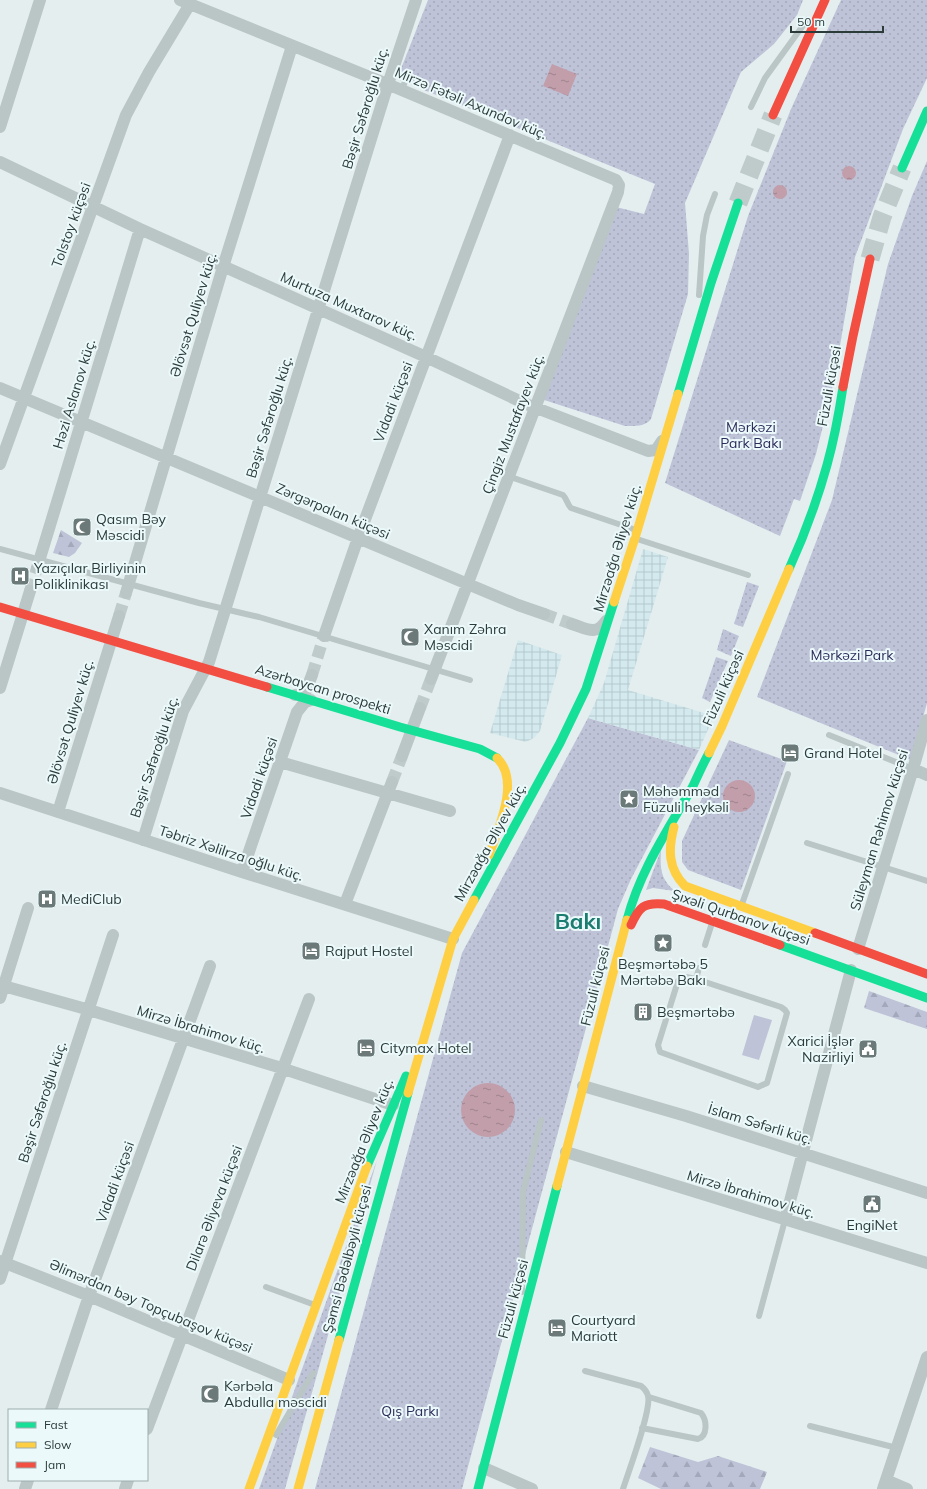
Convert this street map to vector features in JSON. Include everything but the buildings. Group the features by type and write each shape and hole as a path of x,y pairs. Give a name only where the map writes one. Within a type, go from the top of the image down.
{"main road":[{"path":"773,115 824,0"},
{"path":"902,168 927,111"},
{"name":"Mirzəağa Əliyev küç.","path":"249,1489 363,1176 423,1037 441,974 453,939 560,743 580,703 593,669 672,418 725,240 738,203"},
{"name":"Füzuli küçəsi","path":"478,1489 633,897 654,852 693,785 722,726 748,667 814,506 827,466 835,433 853,336 870,259"},
{"name":"Azərbaycan prospekti","path":"0,607 480,749 492,754 500,761 506,771 508,780 507,798 476,896"},
{"name":"Şıxəli Qurbanov küçəsi","path":"693,785 676,822 670,844 671,864 675,876 680,883 690,889 927,974"},
{"name":"Şıxəli Qurbanov küçəsi","path":"605,1002 637,912 644,905 651,903 664,904 927,998"},
{"name":"Şəmsi Bədəlbəyli küçəsi","path":"298,1489 423,1037"}],"street":[{"path":"0,127 40,0"},
{"name":"Bəşir Səfəroğlu küç.","path":"143,840 183,711 188,699 206,669 388,84 416,0"},
{"name":"Mirzə Fətəli Axundov küç.","path":"185,2 388,84 616,180"},
{"name":"Tolstoy küçəsi","path":"0,464 126,115 185,2"},
{"name":"Əlövsət Quliyev küç.","path":"128,589 223,267 292,46"},
{"name":"Vidadi küçəsi","path":"324,636 358,538 510,135"},
{"name":"Murtuza Muxtarov küç.","path":"0,162 140,229 534,407 652,452 659,447 672,418"},
{"name":"Çingiz Mustafayev küç.","path":"433,674 534,407 618,192 619,185 616,180"},
{"name":"Həzi Aslanov küç.","path":"38,564 140,229"},
{"name":"Zərgərpalan küçəsi","path":"0,388 467,584 544,614"},
{"path":"0,688 30,591"},
{"path":"572,624 597,630 606,621 614,605"},
{"name":"Əlövsət Quliyev küç.","path":"58,812 119,616"},
{"path":"294,695 301,695 305,693 312,675"},
{"name":"Vidadi küçəsi","path":"242,872 299,708 304,702 311,700"},
{"path":"402,756 420,708"},
{"name":"Süleyman Rəhimov küçəsi","path":"858,949 914,769 927,720"},
{"path":"280,762 390,788 450,811"},
{"path":"914,769 927,775"},
{"path":"345,904 390,788"},
{"name":"Təbriz Xəlilrza oğlu küç.","path":"0,793 453,939"},
{"path":"0,998 2,986 28,908"},
{"name":"Bəşir Səfəroğlu küç.","path":"0,1279 3,1262 113,935"},
{"name":"Vidadi küçəsi","path":"51,1409 90,1296 210,966"},
{"path":"786,1220 851,970"},
{"name":"Mirzə İbrahimov küç.","path":"2,986 89,1010 282,1069 393,1105"},
{"name":"Dilarə Əliyeva küçəsi","path":"148,1426 309,999"},
{"name":"İslam Səfərli küç.","path":"583,1086 686,1116 927,1193"},
{"name":"Mirzə İbrahimov küç.","path":"566,1152 927,1263"},
{"name":"Əlimərdan bəy Topçubaşov küçəsi","path":"3,1262 90,1296 289,1380"},
{"path":"907,1489 885,1484 927,1357"},
{"path":"484,1468 532,1489"}],"lane":[{"path":"751,106 765,78 824,0"},
{"path":"402,90 408,73"},
{"path":"697,331 703,236 707,215 715,194"},
{"path":"508,476 563,495 567,499 571,508 636,534 748,575"},
{"path":"0,549 38,564 128,589 259,617 324,636 433,674 470,680"},
{"path":"829,735 914,769"},
{"path":"740,907 788,774"},
{"path":"807,843 927,881"},
{"path":"705,945 713,921"},
{"path":"696,979 699,968"},
{"path":"686,977 696,979 781,1007 787,1013 767,1083 763,1086 758,1087 660,1052 658,1049 678,981 681,978 686,977"},
{"path":"522,1317 522,1192 541,1120"},
{"path":"759,1316 786,1220"},
{"path":"266,1287 316,1306"},
{"path":"585,1371 641,1386 646,1390 649,1397 642,1428 623,1489"},
{"path":"257,1469 313,1373"},
{"path":"642,1428 698,1439 705,1434 704,1417 701,1413 649,1397"},
{"path":"810,1426 897,1448"}],"green space":[{"path":"428,0 803,0 797,15 774,44 741,72 685,203 689,254 688,294 649,422 639,426 625,426 541,399 616,207 644,214 655,184 397,79"},
{"name":"Mərkəzi Park Bakı","path":"841,0 927,0 927,78 903,129 855,257 834,381 816,454 800,501 794,499 780,536 665,483 748,216 791,109"},
{"name":"Mərkəzi Park","path":"927,161 927,703 911,760 757,697 832,500 888,264 912,196"},
{"path":"61,530 82,543 75,553 69,557 53,553"},
{"path":"747,582 759,586 743,627 734,624"},
{"path":"723,629 739,636 731,656 717,650"},
{"path":"716,657 728,661 710,702 702,698"},
{"name":"Qış Parkı","path":"588,718 699,750 631,879 618,909 462,1489 315,1489 462,953"},
{"path":"729,740 787,761 741,890 688,870 682,862 682,841"},
{"path":"661,850 662,873 666,882 675,891 653,888 646,890"},
{"path":"869,991 927,1012 927,1029 864,1008"},
{"path":"754,1015 772,1020 759,1060 742,1055"},
{"path":"377,1160 285,1489 259,1489"},
{"path":"650,1447 698,1462 718,1456 767,1472 760,1489 661,1489 638,1478"}],"shaded area":[{"path":"643,549 668,557 628,690 714,716 699,750 588,718 604,683"},
{"path":"518,640 562,655 540,731 534,738 526,742 490,733"}],"water":[{"path":"552,64 577,74 568,96 543,86"},
{"path":"846,166 852,166 856,170 856,176 852,180 846,180 842,176 842,170"},
{"path":"777,185 783,185 787,189 787,195 783,199 777,199 773,195 773,189"},
{"path":"736,780 742,780 752,787 755,796 754,802 748,809 742,812 736,812 726,805 723,799 723,793 730,783"},
{"path":"488,1083 498,1085 507,1091 513,1100 515,1110 513,1120 507,1129 498,1135 488,1137 478,1135 469,1129 463,1120 461,1110 463,1100 469,1091 478,1085"}],"tunnel":[{"path":"738,203 773,115"},
{"path":"870,259 882,217 902,168"},
{"path":"30,591 37,568"},
{"path":"119,616 126,593"},
{"path":"544,614 572,624"},
{"path":"312,675 324,636"},
{"path":"420,708 431,679"},
{"path":"392,782 402,756"}],"traffic: fast":[{"path":"902,168 927,111"},
{"path":"678,394 711,283 738,203"},
{"path":"789,569 810,518 830,456 843,387"},
{"path":"474,900 560,743 586,689 614,602"},
{"path":"267,687 400,727 480,749 497,758"},
{"path":"627,920 639,884 647,867 693,786 709,753"},
{"path":"780,945 927,998"},
{"path":"367,1166 406,1076"},
{"path":"339,1340 408,1093"},
{"path":"478,1489 557,1186"}],"traffic: slow":[{"path":"614,602 635,538 678,394"},
{"path":"709,753 789,569"},
{"path":"489,855 502,819 507,792 507,779 504,768 497,758"},
{"path":"674,827 670,851 672,866 675,873 685,886 815,933"},
{"path":"408,1093 453,939 474,900"},
{"path":"557,1186 627,920"},
{"path":"249,1489 367,1166"},
{"path":"298,1489 339,1340"}],"traffic: jam":[{"path":"773,115 825,0"},
{"path":"843,387 870,259"},
{"path":"0,607 267,687"},
{"path":"631,925 643,907 652,904 664,904 780,945"},
{"path":"815,933 927,974"}],"place":[{"name":"Qasım Bəy Məscidi","path":"82,527"},
{"name":"Yazıçılar Birliyinin Poliklinikası","path":"20,576"},
{"name":"Xanım Zəhra Məscidi","path":"410,637"},
{"name":"Grand Hotel","path":"790,753"},
{"name":"Məhəmməd Füzuli heykəli","path":"629,799"},
{"name":"MediClub","path":"47,899"},
{"name":"Beşmərtəbə 5 Mərtəbə Bakı","path":"663,943"},
{"name":"Rajput Hostel","path":"311,951"},
{"name":"Beşmərtəbə","path":"643,1012"},
{"name":"Citymax Hotel","path":"366,1048"},
{"name":"Xarici İşlər Nazirliyi","path":"868,1049"},
{"name":"EngiNet","path":"872,1204"},
{"name":"Courtyard Mariott","path":"557,1328"},
{"name":"Kərbəla Abdulla məscidi","path":"210,1394"}],"district":[{"name":"Bakı","path":"578,921"}]}
